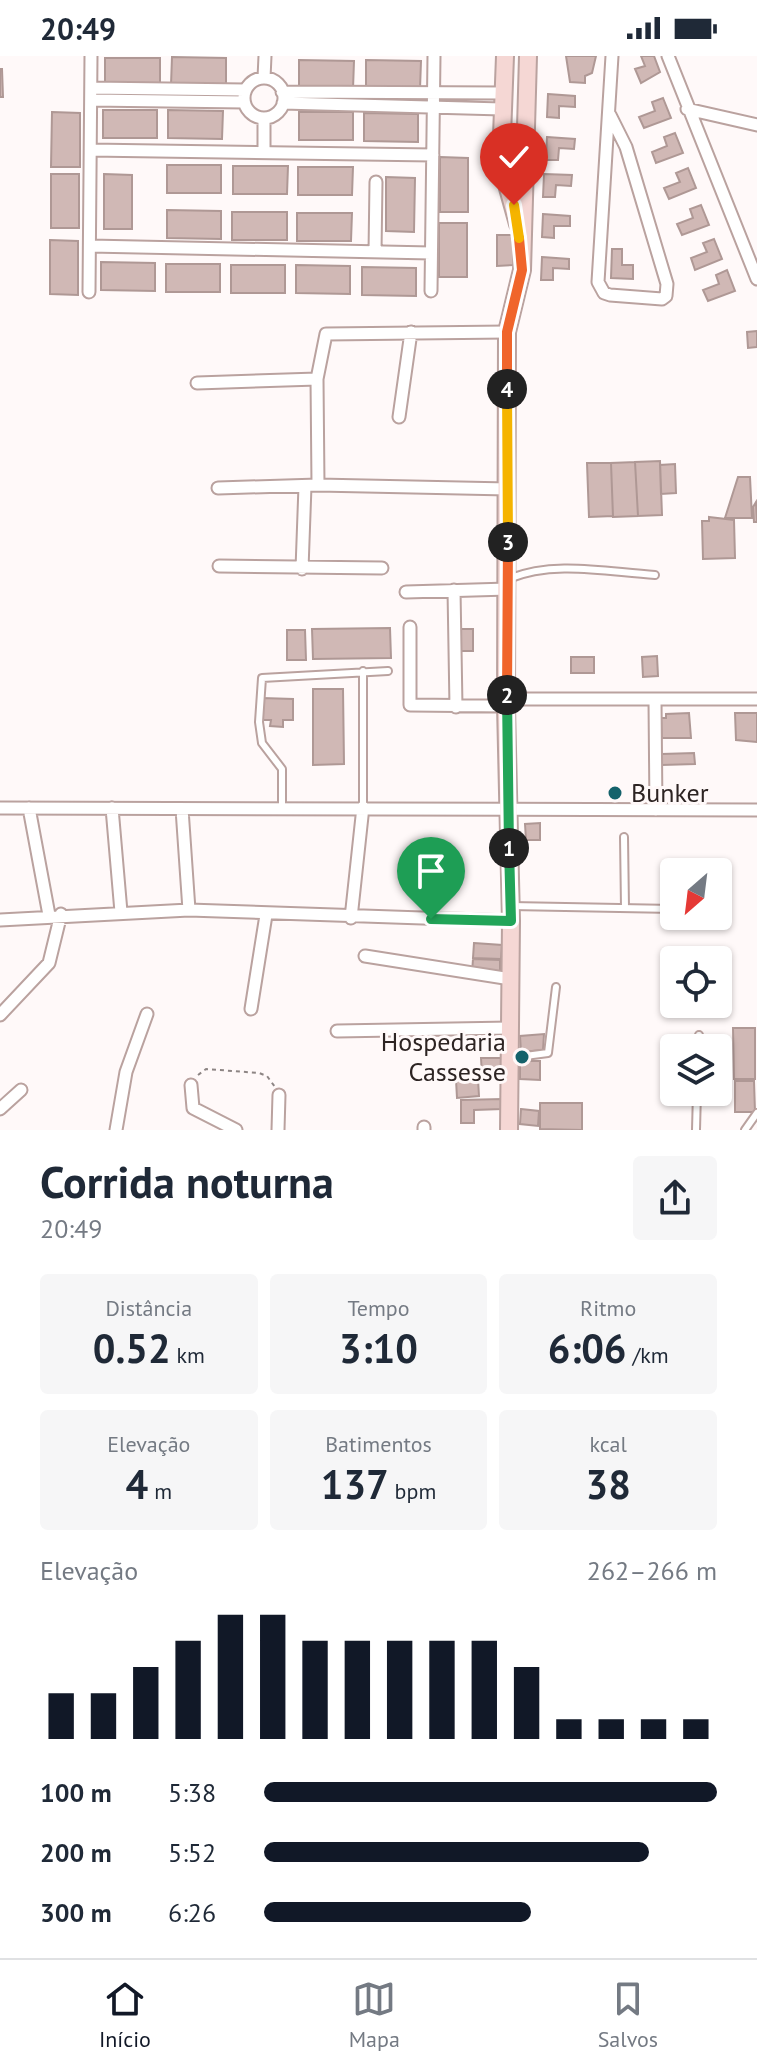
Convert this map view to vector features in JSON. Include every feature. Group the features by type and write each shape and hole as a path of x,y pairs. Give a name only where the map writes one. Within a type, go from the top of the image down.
{"main road":[{"path":"505,56 501,163 517,220 522,270"},
{"path":"509,1130 511,913 507,702 507,332 522,270 528,56"}],"street":[{"path":"89,292 91,56"},
{"path":"264,78 265,56"},
{"path":"431,291 434,56"},
{"path":"610,115 626,147 667,284 666,296 662,299 610,295 600,288 612,56"},
{"path":"668,56 757,279"},
{"path":"264,78 275,82 283,97 276,114 264,118 251,113 245,96 253,82 264,78"},
{"path":"91,94 245,96"},
{"path":"283,97 502,101"},
{"path":"687,109 757,125"},
{"path":"264,118 264,152"},
{"path":"605,150 614,146 626,147"},
{"path":"91,150 433,155"},
{"path":"375,252 376,182"},
{"path":"90,246 431,253"},
{"path":"399,417 411,332"},
{"path":"302,569 312,486 317,379 326,334 507,332"},
{"path":"197,383 317,379"},
{"path":"218,488 508,489"},
{"path":"219,566 382,568"},
{"path":"406,592 508,584"},
{"path":"454,590 456,707"},
{"path":"410,627 410,705 456,707 507,702 757,699"},
{"path":"655,701 656,810"},
{"path":"351,918 363,807"},
{"path":"0,808 757,810"},
{"path":"0,1015 49,963 55,914 29,808"},
{"path":"112,808 121,912"},
{"path":"182,809 189,910"},
{"path":"0,920 55,914 189,910 351,918 511,913"},
{"path":"251,1009 266,915"},
{"path":"365,956 511,979"},
{"path":"116,1130 126,1072 147,1014"},
{"path":"337,1031 510,1028"},
{"path":"191,1085 193,1108 236,1130"},
{"path":"0,1109 21,1090"},
{"path":"278,1130 279,1095"}],"lane":[{"path":"508,584 534,569 551,567 655,575"},
{"path":"363,671 363,807"},
{"path":"282,808 282,769 265,750 259,722 262,678 388,671"},
{"path":"624,837 625,908"},
{"path":"511,913 660,909"},
{"path":"510,1058 548,1053 556,987"},
{"path":"696,1130 697,1106"},
{"path":"745,1130 757,1113"}],"path":[{"path":"191,1085 206,1069 259,1073 267,1076 279,1095"}],"building":[{"path":"566,56 596,56 592,73 585,76 585,83 570,82"},
{"path":"641,56 654,56 660,72 641,83 635,69 645,66"},
{"path":"172,57 226,58 226,86 171,85"},
{"path":"105,58 160,58 160,87 105,86"},
{"path":"299,60 354,61 353,89 299,89"},
{"path":"366,60 421,61 420,89 366,88"},
{"path":"2,69 3,97 0,97"},
{"path":"548,94 575,96 575,107 559,106 559,118 547,117"},
{"path":"663,98 671,118 644,128 639,117 655,111 652,102"},
{"path":"103,110 157,110 157,138 103,138"},
{"path":"168,110 223,111 222,139 168,138"},
{"path":"52,112 80,113 80,167 51,167"},
{"path":"299,112 353,112 353,140 299,140"},
{"path":"364,113 418,114 418,142 364,141"},
{"path":"675,133 683,153 656,163 652,152 667,146 664,137"},
{"path":"547,137 575,139 574,149 559,148 558,160 546,160"},
{"path":"440,157 468,158 468,212 440,212"},
{"path":"167,165 221,165 221,193 167,193"},
{"path":"233,166 288,166 287,194 233,194"},
{"path":"298,167 353,167 352,195 298,195"},
{"path":"688,168 696,188 669,199 664,188 680,182 676,173"},
{"path":"51,174 79,174 79,228 51,228"},
{"path":"104,174 132,175 132,229 104,229"},
{"path":"544,174 572,175 571,186 556,185 555,197 543,197"},
{"path":"386,177 415,178 414,232 386,231"},
{"path":"701,205 709,225 682,235 677,224 693,218 690,209"},
{"path":"167,210 221,211 221,239 167,238"},
{"path":"232,212 287,212 287,240 232,240"},
{"path":"297,213 352,213 351,241 297,241"},
{"path":"543,214 570,216 570,226 554,226 554,238 542,237"},
{"path":"439,223 467,223 467,277 439,277"},
{"path":"497,235 514,235 514,265 497,266"},
{"path":"714,239 722,259 695,270 691,258 707,252 703,243"},
{"path":"50,240 78,241 78,295 50,294"},
{"path":"612,249 622,249 622,265 633,265 633,279 611,278"},
{"path":"542,257 569,259 569,269 553,268 553,280 541,280"},
{"path":"101,262 155,263 155,291 101,290"},
{"path":"166,264 220,264 220,292 166,292"},
{"path":"231,265 285,265 285,293 231,293"},
{"path":"296,265 350,266 350,294 296,293"},
{"path":"362,267 416,268 416,296 362,295"},
{"path":"727,270 735,291 708,301 703,290 719,284 716,275"},
{"path":"757,331 757,347 748,348 747,332"},
{"path":"660,461 662,515 638,516 635,462"},
{"path":"635,462 638,516 613,517 611,463"},
{"path":"587,463 611,463 613,516 589,517"},
{"path":"675,464 676,493 661,494 660,465"},
{"path":"738,477 750,477 752,518 725,518"},
{"path":"756,502 757,522 754,522 753,507"},
{"path":"709,517 734,520 735,558 703,559 702,521 709,521"},
{"path":"390,628 391,658 313,659 312,629"},
{"path":"459,629 473,629 473,651 459,651"},
{"path":"287,630 305,630 306,660 287,660"},
{"path":"657,656 658,676 643,677 642,657"},
{"path":"571,657 594,657 594,673 571,673"},
{"path":"313,689 343,689 344,764 313,765"},
{"path":"262,698 293,699 293,720 283,720 283,727 270,726 271,720 262,720"},
{"path":"689,713 691,738 662,738 661,718 666,718 666,714"},
{"path":"735,713 757,713 757,742 736,740"},
{"path":"694,753 695,764 662,765 662,754"},
{"path":"540,823 540,840 526,840 525,824"},
{"path":"474,943 502,945 501,959 473,958"},
{"path":"473,959 500,960 500,975 472,973"},
{"path":"733,1028 755,1028 755,1079 734,1079"},
{"path":"544,1034 543,1050 521,1052 520,1036"},
{"path":"481,1058 502,1058 501,1076 482,1076"},
{"path":"520,1061 540,1061 540,1080 520,1079"},
{"path":"478,1079 479,1096 457,1098 456,1080"},
{"path":"735,1081 754,1081 755,1112 735,1112"},
{"path":"502,1099 502,1109 474,1110 474,1123 461,1123 461,1100"},
{"path":"540,1103 582,1103 582,1130 540,1129"},
{"path":"521,1109 539,1111 538,1126 520,1124"}],"place":[{"name":"Bunker","path":"615,793"},
{"name":"Hospedaria Cassesse","path":"522,1057"}],"route":[{"path":"431,919 511,921 506,706 507,332 522,270 514,205"}]}
